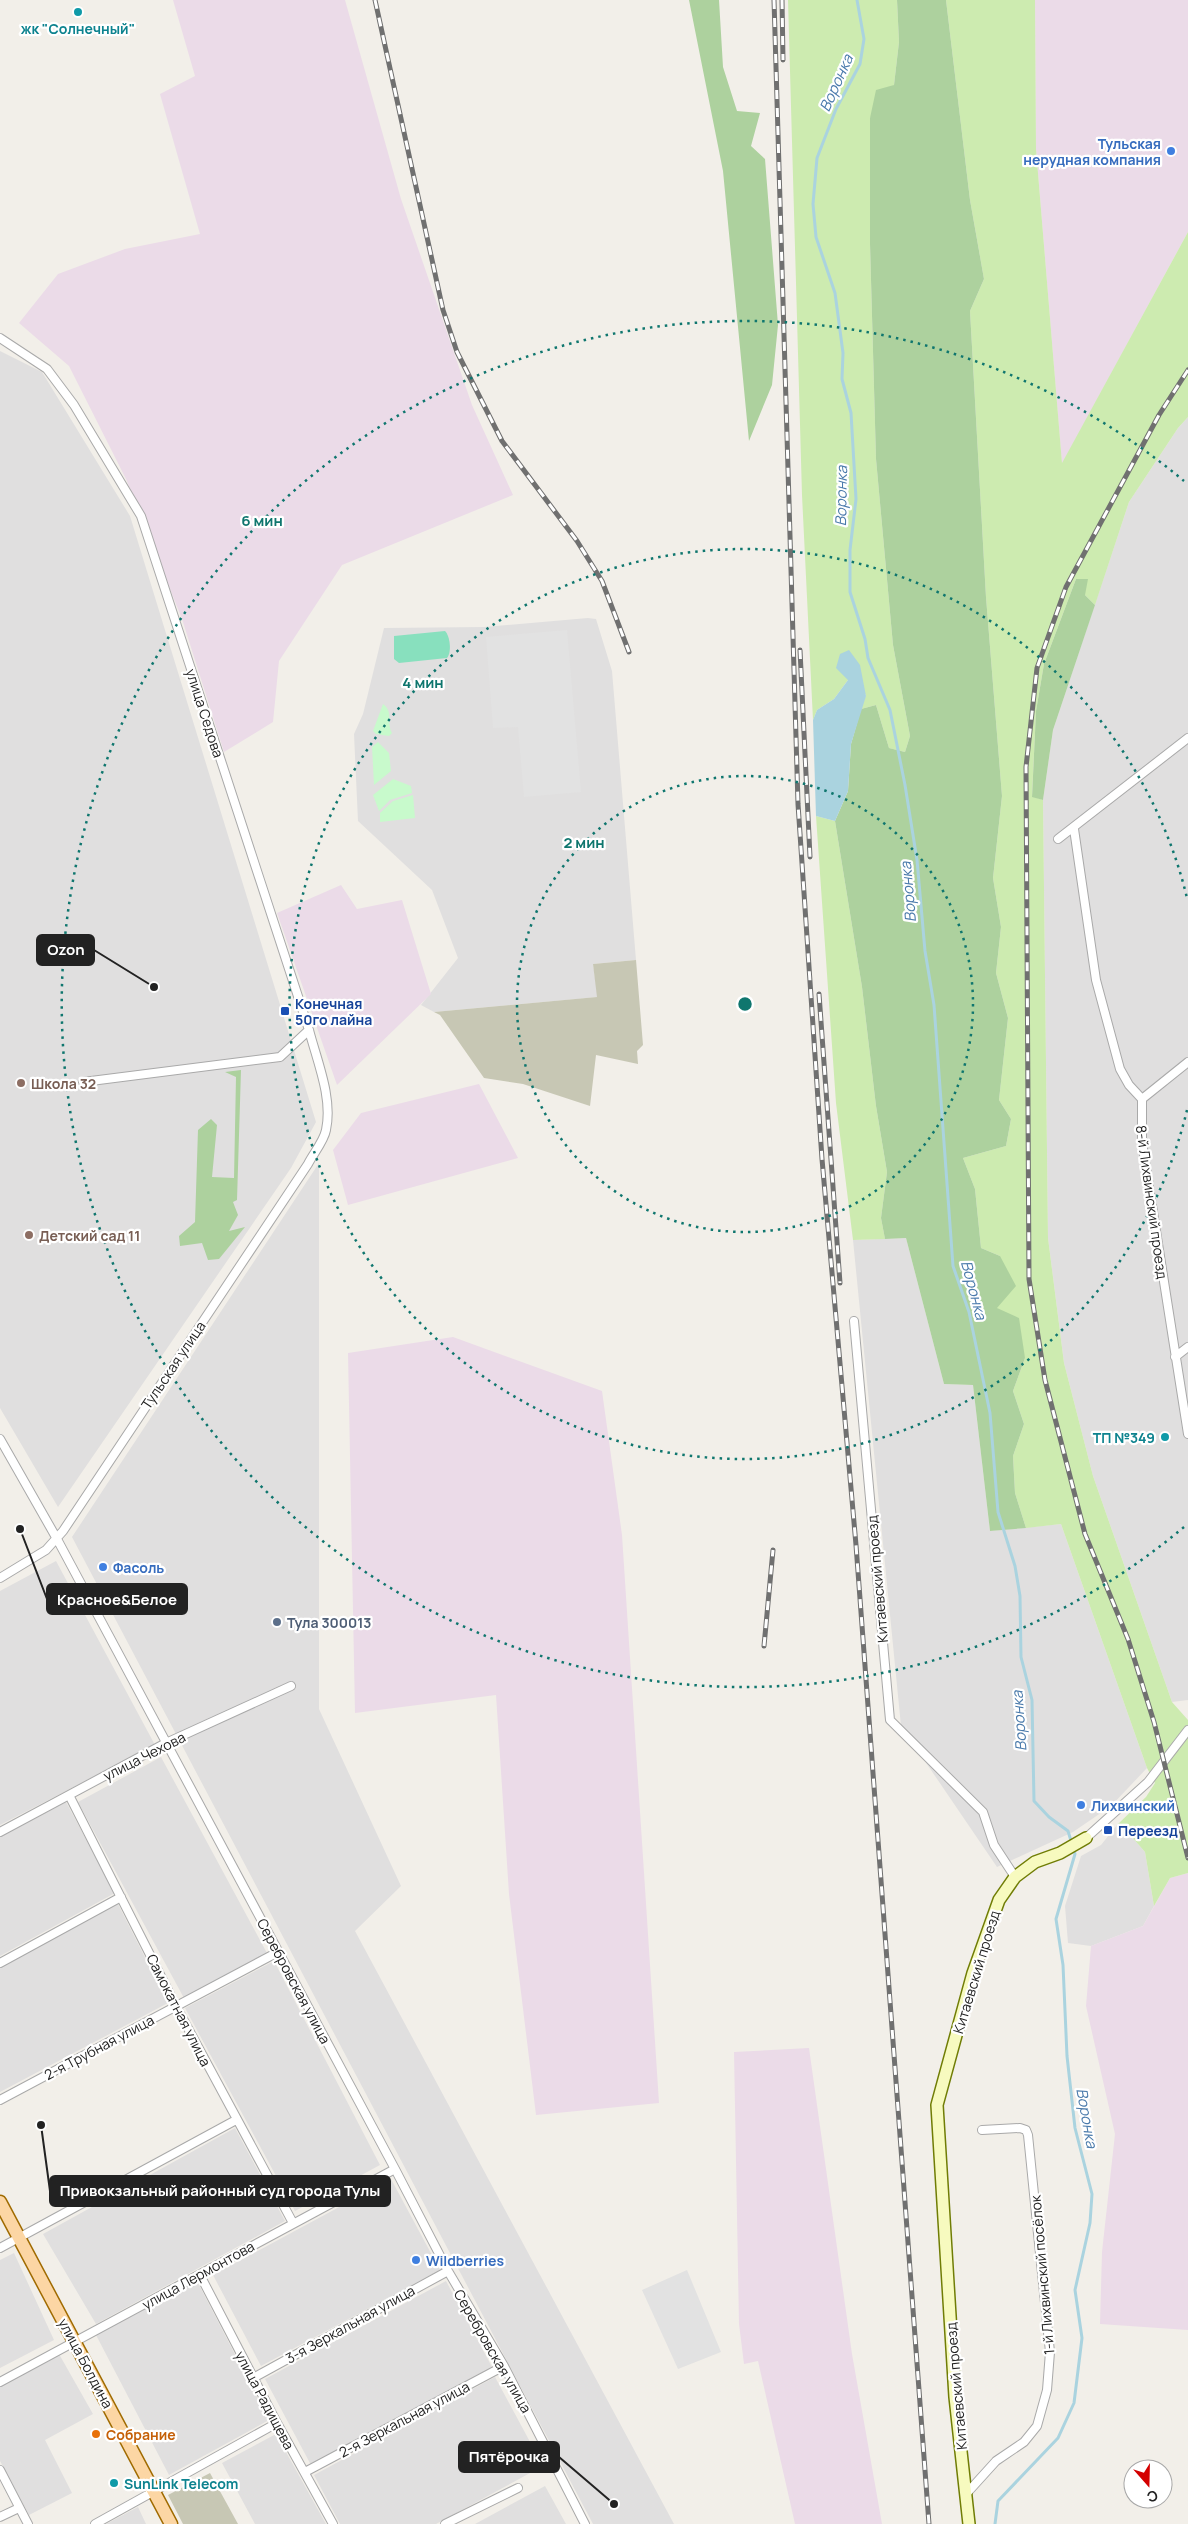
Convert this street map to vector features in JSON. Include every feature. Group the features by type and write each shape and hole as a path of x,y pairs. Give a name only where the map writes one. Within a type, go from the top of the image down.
{"main road":[{"name":"улица Болдина","path":"0,2202 171,2524"}],"street":[{"name":"улица Седова","path":"0,338 47,369 74,405 141,516 309,1030 325,1093 328,1115 326,1132"},
{"path":"1058,839 1074,829 1188,738"},
{"path":"1074,829 1096,980 1120,1069 1129,1085 1142,1100 1188,1062"},
{"path":"84,1082 280,1057 309,1030"},
{"name":"8-й Лихвинский проезд","path":"1142,1100 1142,1142 1188,1434"},
{"name":"Тульская улица","path":"0,1578 46,1550 57,1539 251,1251 326,1132"},
{"name":"Китаевский проезд","path":"854,1321 890,1720 983,1812 994,1846 1015,1877 998,1900 988,1926 937,2105 955,2397 970,2524"},
{"path":"1175,1357 1188,1347"},
{"name":"Серебровская улица","path":"0,1439 57,1539 395,2168 448,2271 504,2366 585,2524"},
{"name":"улица Чехова","path":"0,1832 166,1743 291,1686"},
{"path":"1015,1877 1035,1862 1060,1853 1086,1838 1140,1791 1165,1763 1187,1731"},
{"path":"1187,1731 1188,1741"},
{"name":"Самокатная улица","path":"69,1795 176,2006 293,2223"},
{"path":"0,1963 121,1898"},
{"name":"2-я Трубная улица","path":"0,2100 278,1952"},
{"path":"0,2248 236,2120"},
{"name":"1-й Лихвинский посёлок","path":"966,2493 996,2461 1024,2442 1038,2426 1047,2390 1050,2352 1028,2135 1026,2130 1020,2128 982,2130"},
{"name":"улица Лермонтова","path":"0,2382 395,2168"},
{"name":"3-я Зеркальная улица","path":"253,2378 448,2271"},
{"name":"улица Радищева","path":"200,2275 277,2423 333,2524"},
{"name":"2-я Зеркальная улица","path":"304,2472 504,2366"},
{"path":"95,2524 277,2423"},
{"path":"0,2470 28,2524"},
{"path":"445,2524 455,2522 518,2488"},
{"path":"0,2517 19,2508"}],"shaded area":[{"path":"173,0 345,0 401,199 472,405 513,495 342,565 279,661 273,722 224,752 182,619 126,479 69,366 19,323 58,274 125,249 200,234 160,94 195,76"},
{"path":"1035,0 1188,0 1188,232 1062,464 1036,149"},
{"path":"0,351 42,372 130,516 316,1122 291,1168 58,1507 0,1408"},
{"path":"1188,417 1188,1700 1172,1702 1093,1476 1064,1363 1048,1238 1043,800 1053,730 1129,502 1178,428"},
{"path":"588,618 596,619 612,671 636,960 593,964 598,997 434,1012 421,1005 458,958 432,890 358,821 354,734 363,714 384,628 484,627"},
{"path":"567,630 581,792 524,797 518,727 493,728 486,637"},
{"path":"341,885 357,909 402,900 431,994 337,1085 277,913"},
{"path":"636,960 643,1045 637,1051 638,1064 596,1055 590,1106 523,1084 484,1078 440,1015 434,1012 597,997 593,964"},
{"path":"479,1084 518,1158 348,1205 333,1150 361,1113"},
{"path":"319,1163 319,1709 401,1886 355,1931 674,2524 593,2524 72,1537"},
{"path":"906,1238 944,1384 973,1385 990,1531 1061,1524 1147,1768 1111,1806 1073,1832 997,1867 901,1726 853,1240"},
{"path":"453,1337 602,1391 622,1535 659,2103 536,2115 509,1894 496,1695 355,1713 348,1353"},
{"path":"56,1561 155,1745 0,1825 0,1591"},
{"path":"161,1757 268,1955 185,2000 78,1802"},
{"path":"66,1802 115,1893 0,1956 0,1837"},
{"path":"1117,1825 1131,1836 1145,1852 1154,1906 1143,1926 1091,1946 1068,1943 1065,1906 1081,1856 1101,1845"},
{"path":"1188,1873 1188,2330 1100,2324 1102,2252 1115,2134 1086,2006 1091,1946 1143,1926 1170,1878"},
{"path":"117,1902 168,2003 0,2092 0,1967"},
{"path":"274,1961 380,2165 295,2211 185,2008"},
{"path":"809,2048 852,2354 882,2524 795,2524 758,2361 744,2364 739,2324 734,2052"},
{"path":"235,2128 285,2221 96,2324 43,2234"},
{"path":"391,2179 440,2270 261,2366 213,2275"},
{"path":"14,2253 54,2340 0,2368 0,2260"},
{"path":"687,2270 721,2352 678,2369 642,2290"},
{"path":"197,2281 269,2420 169,2475 96,2335"},
{"path":"446,2281 492,2367 311,2465 265,2379"},
{"path":"59,2354 93,2414 45,2440 72,2493 29,2515 0,2461 0,2386"},
{"path":"495,2377 543,2466 436,2524 340,2524 314,2475"},
{"path":"276,2434 326,2524 255,2524 222,2463"},
{"path":"210,2473 238,2524 183,2524 168,2495"},
{"path":"545,2486 566,2524 475,2524"},
{"path":"138,2507 146,2524 106,2524"}],"green space":[{"path":"689,0 719,0 723,67 737,111 760,113 751,146 765,159 778,325 772,385 749,441 723,171"},
{"path":"788,0 897,0 899,42 894,85 870,118 870,244 876,459 893,645 910,736 905,752 889,748 876,705 861,709 866,695 848,680 834,699 817,710 813,720 802,495"},
{"path":"897,0 946,0 970,200 984,279 970,311 986,597 1002,796 993,878 1001,927 996,973 1008,1018 999,1100 1011,1119 1006,1146 963,1158 975,1189 981,1248 1000,1256 1016,1286 997,1308 1019,1318 1025,1358 1013,1391 1024,1424 1013,1456 1015,1493 1026,1528 990,1531 973,1385 944,1384 906,1238 885,1239 881,1218 887,1172 876,1106 862,987 835,821 848,791 851,744 861,709 876,705 889,748 905,752 910,736 893,645 876,459 870,244 870,118 876,90 894,85 899,42"},
{"path":"946,0 1035,0 1036,149 1062,463 1188,232 1188,417 1178,428 1129,502 1095,605 1085,595 1076,579 1044,664 1036,711 1032,796 1043,800 1048,1238 1064,1363 1093,1476 1172,1702 1188,1720 1188,1873 1170,1878 1154,1906 1145,1852 1131,1836 1117,1825 1146,1797 1155,1783 1147,1768 1061,1524 1026,1528 1015,1493 1013,1456 1024,1424 1013,1391 1025,1358 997,1308 1000,1256 981,1248 975,1189 963,1158 1006,1146 1011,1119 999,1100 1008,1018 996,973 1001,927 993,878 1002,796 986,597 970,311 984,279 970,200"},
{"path":"1076,579 1088,579 1085,595 1095,605 1053,730 1043,800 1032,797 1036,711 1044,664"},
{"path":"445,631 450,644 450,652 447,658 399,663 394,659 394,636"},
{"path":"383,704 389,714 392,733 389,736 376,734 373,731"},
{"path":"378,742 389,753 391,771 374,785 372,747"},
{"path":"393,779 411,786 412,793 390,800 379,811 373,795"},
{"path":"413,795 415,818 380,822 380,813 393,801"},
{"path":"816,816 835,821 862,987 876,1106 887,1172 881,1218 885,1239 853,1240 836,1103"},
{"path":"241,1070 237,1200 233,1202 238,1215 229,1231 245,1227 219,1259 208,1260 202,1243 180,1246 179,1236 195,1222 198,1130 211,1119 217,1125 212,1177 234,1178 236,1077 225,1072"}],"water":[{"path":"849,650 860,665 866,696 851,744 848,791 835,821 816,816 813,720 817,710 834,699 848,680 836,668 840,654"}],"waterway":[{"name":"Воронка","path":"857,0 864,39 860,64 836,109 817,158 813,204 816,237 835,293 843,353 842,379 851,413 856,499 850,550 850,592 865,639 868,658 890,710 917,860 925,951 934,1005 953,1266 969,1312 990,1413 998,1512 1015,1566 1020,1596 1021,1657 1032,1700 1034,1801 1049,1817 1068,1831 1075,1854 1056,1919 1063,1965 1067,2056 1075,2128 1092,2194 1090,2223 1075,2290 1082,2338 1074,2403 1058,2438 998,2501 995,2524"}],"railway":[{"path":"375,0 443,310 457,352 502,441 577,541 602,581 629,652"},
{"path":"774,0 798,804 822,1159 856,1545 929,2524"},
{"path":"782,0 783,60"},
{"path":"1188,370 1159,415 1066,587 1037,668 1026,767 1029,1279 1045,1380 1085,1534 1128,1639 1154,1722 1188,1858"},
{"path":"800,650 810,857"},
{"path":"819,994 840,1283"},
{"path":"764,1646 773,1550"}],"place":[{"name":"жк \"Солнечный\"","path":"78,12"},
{"name":"Тульская нерудная компания","path":"1171,151"},
{"name":"Ozon","path":"154,987"},
{"name":"Конечная 50го лайна","path":"285,1011"},
{"name":"Школа 32","path":"21,1083"},
{"name":"Детский сад 11","path":"29,1235"},
{"name":"ТП №349","path":"1165,1437"},
{"name":"Красное&Белое","path":"20,1529"},
{"name":"Фасоль","path":"103,1567"},
{"name":"Тула 300013","path":"277,1622"},
{"name":"Лихвинский","path":"1081,1805"},
{"name":"Переезд","path":"1108,1830"},
{"name":"Привокзальный районный суд города Тулы","path":"41,2125"},
{"name":"Wildberries","path":"416,2260"},
{"name":"Собрание","path":"96,2434"},
{"name":"SunLink Telecom","path":"114,2483"},
{"name":"Пятёрочка","path":"614,2504"}]}
